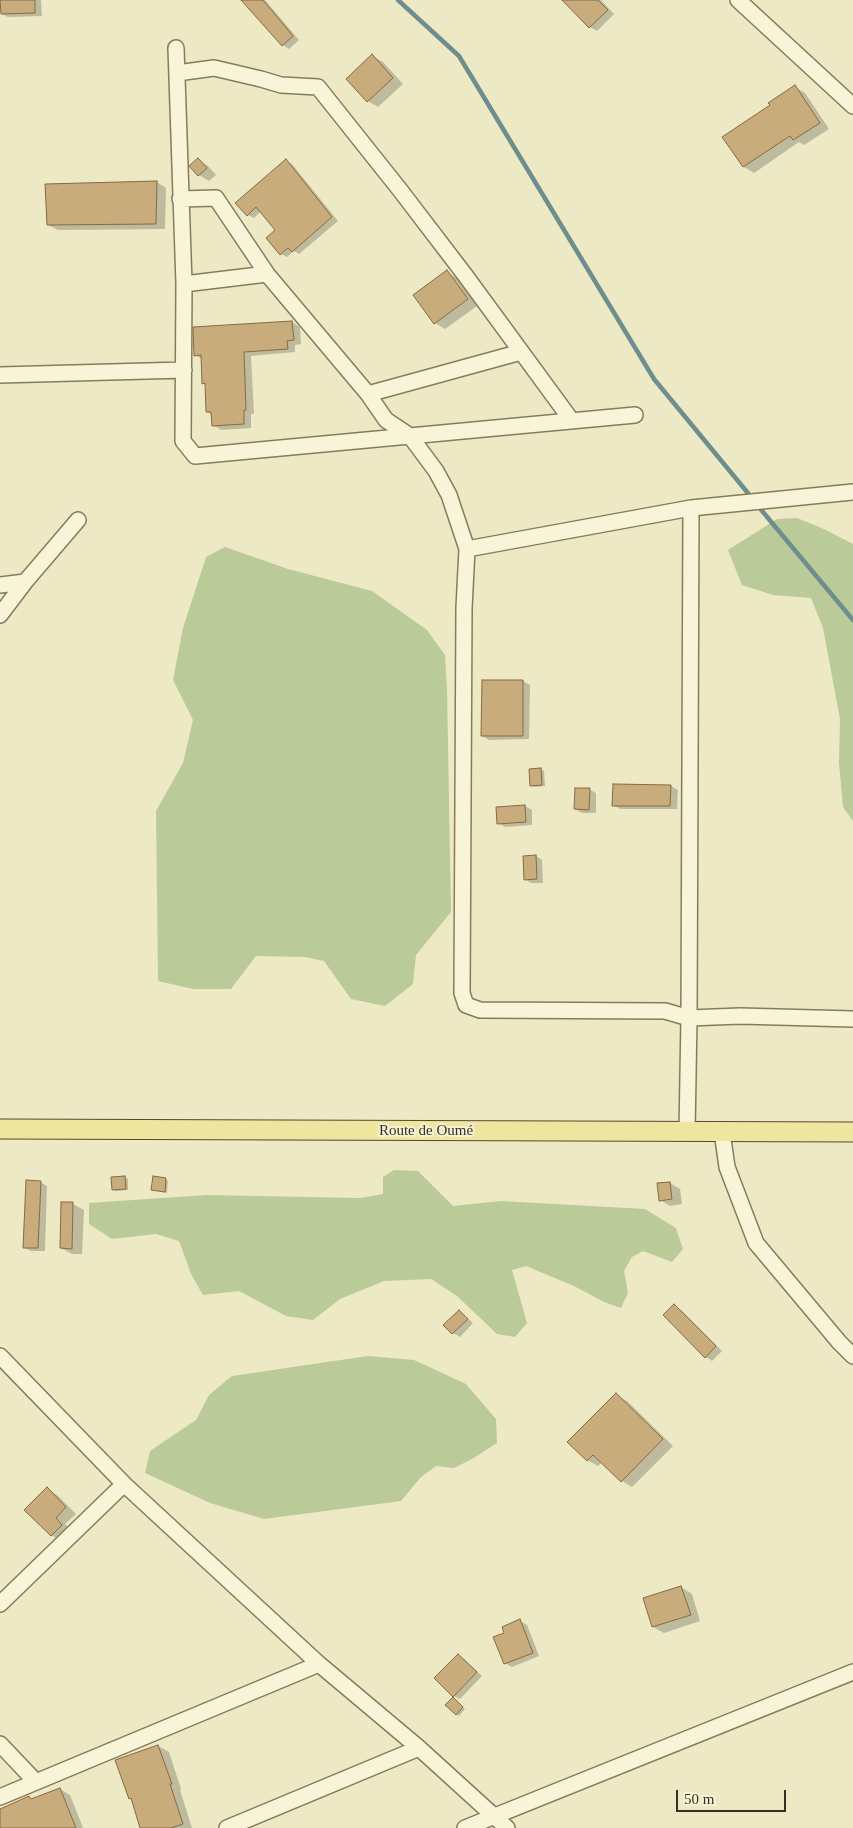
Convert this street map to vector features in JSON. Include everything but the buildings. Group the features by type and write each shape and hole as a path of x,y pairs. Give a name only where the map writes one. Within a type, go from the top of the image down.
{"main road":[{"name":"Route de Oumé","path":"0,1129 853,1132"}],"street":[{"path":"738,0 853,106"},
{"path":"176,48 184,284 183,442 195,456 635,415"},
{"path":"177,73 214,68 262,79 281,86 318,87 406,198 572,421"},
{"path":"180,199 216,198 267,274 368,394 386,420 410,436 436,471 449,495 467,550 464,608 462,973 462,993 466,1005 480,1010 665,1012 689,1018 740,1016 853,1019"},
{"path":"184,284 267,274"},
{"path":"368,394 521,352"},
{"path":"0,375 184,370"},
{"path":"467,550 691,508 853,492"},
{"path":"687,1132 691,508"},
{"path":"0,615 25,582 78,520"},
{"path":"0,585 25,582"},
{"path":"722,1132 727,1167 756,1243 838,1342 853,1356"},
{"path":"0,1356 124,1484 319,1664 419,1748 507,1828"},
{"path":"0,1604 124,1484"},
{"path":"0,1797 319,1664"},
{"path":"465,1828 853,1672"},
{"path":"0,1744 36,1782"},
{"path":"227,1828 419,1748"}],"green space":[{"path":"797,518 853,544 853,821 843,807 839,763 840,719 823,628 811,598 773,595 742,585 728,550 777,519"},
{"path":"225,547 288,569 372,591 427,630 445,655 451,912 416,955 413,984 385,1006 351,999 324,961 305,957 256,956 231,989 193,989 158,981 156,811 183,763 193,720 173,680 183,628 206,557"},
{"path":"394,1170 418,1171 453,1206 501,1201 645,1209 676,1228 683,1249 672,1262 643,1251 632,1257 624,1271 628,1293 621,1308 526,1266 512,1270 527,1323 515,1337 497,1334 457,1296 431,1279 384,1281 340,1299 313,1320 286,1316 239,1291 203,1295 191,1274 179,1241 156,1234 112,1239 89,1224 89,1203 207,1195 360,1198 383,1194 383,1177"},
{"path":"368,1356 414,1360 466,1384 496,1419 497,1443 454,1468 436,1466 421,1477 401,1501 264,1519 210,1503 145,1473 150,1451 196,1420 209,1395 232,1376"}],"waterway":[{"path":"398,0 459,56 654,379 752,498"},
{"path":"758,506 853,620"}]}
